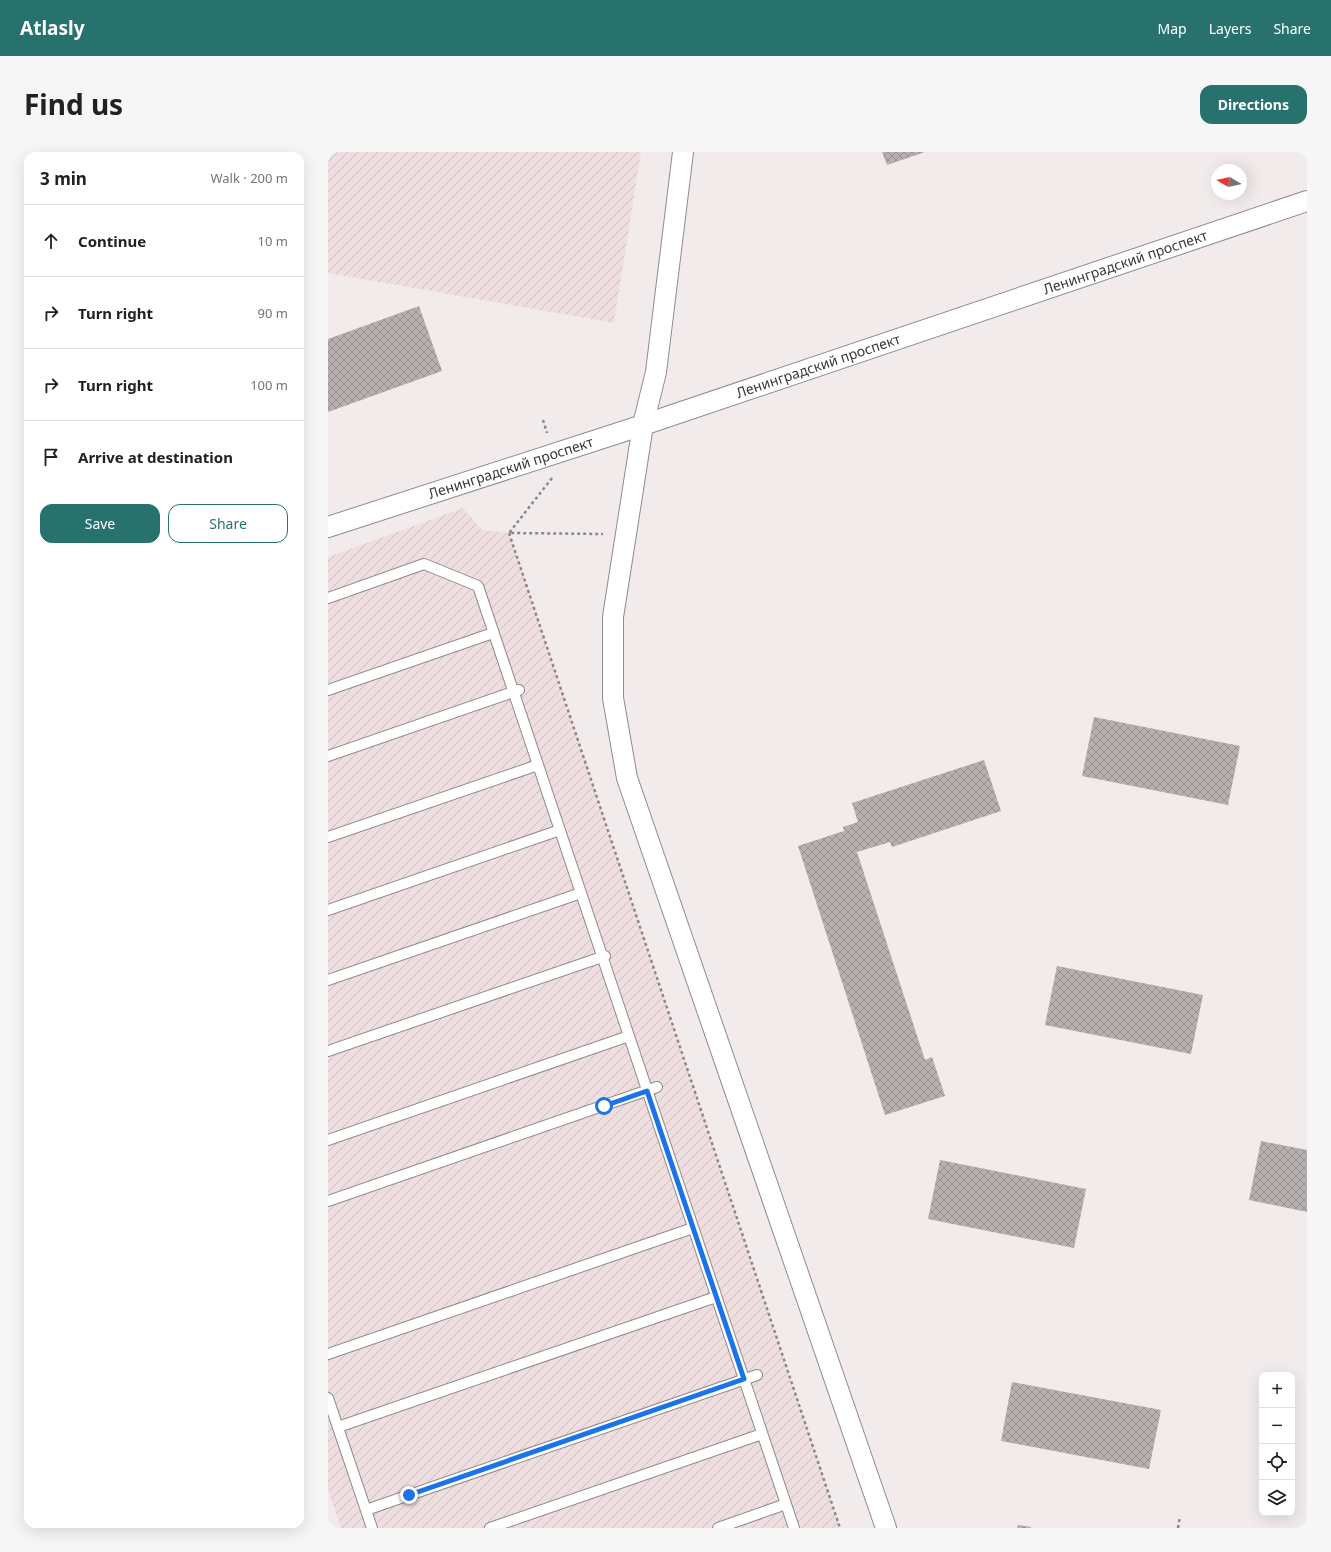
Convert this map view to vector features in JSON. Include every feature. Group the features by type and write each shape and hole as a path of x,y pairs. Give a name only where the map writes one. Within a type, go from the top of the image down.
{"street":[{"path":"683,152 656,372 643,425 613,617 613,698 627,778 886,1528"},
{"name":"Ленинградский проспект","path":"328,527 643,425 1307,201"}],"lane":[{"path":"328,598 424,564 478,586 493,633 516,691 538,765 794,1528"},
{"path":"328,690 493,633"},
{"path":"328,756 516,691"},
{"path":"328,837 538,765"},
{"path":"328,910 560,830"},
{"path":"328,980 581,893"},
{"path":"328,1051 603,956"},
{"path":"328,1140 629,1036"},
{"path":"328,1201 657,1088"},
{"path":"328,1354 693,1228"},
{"path":"338,1427 716,1297"},
{"path":"366,1510 757,1375"},
{"path":"328,1398 372,1528"},
{"path":"490,1528 762,1434"},
{"path":"718,1528 786,1504"}],"path":[{"path":"509,533 558,470 543,420"},
{"path":"509,533 626,534"},
{"path":"509,533 840,1528"},
{"path":"1178,1528 1180,1516"}],"shaded area":[{"path":"328,152 641,152 614,323 328,273"},
{"path":"463,508 482,530 509,533 840,1528 341,1528 328,1489 328,557"}],"building":[{"path":"882,152 925,152 887,165"},
{"path":"419,306 442,371 328,412 328,339"},
{"path":"1094,717 1240,746 1228,805 1082,776"},
{"path":"984,760 1001,811 892,847 890,842 857,852 925,1060 932,1057 945,1096 885,1115 798,846 844,831 843,827 858,822 852,803"},
{"path":"1057,966 1203,995 1191,1054 1045,1025"},
{"path":"1261,1141 1307,1150 1307,1212 1249,1200"},
{"path":"940,1160 1086,1189 1074,1248 928,1219"},
{"path":"1012,1382 1161,1410 1149,1469 1001,1441"},
{"path":"1018,1525 1031,1527 1031,1528 1017,1528"}],"route":[{"path":"409,1495 744,1379 647,1091 604,1106"}]}
